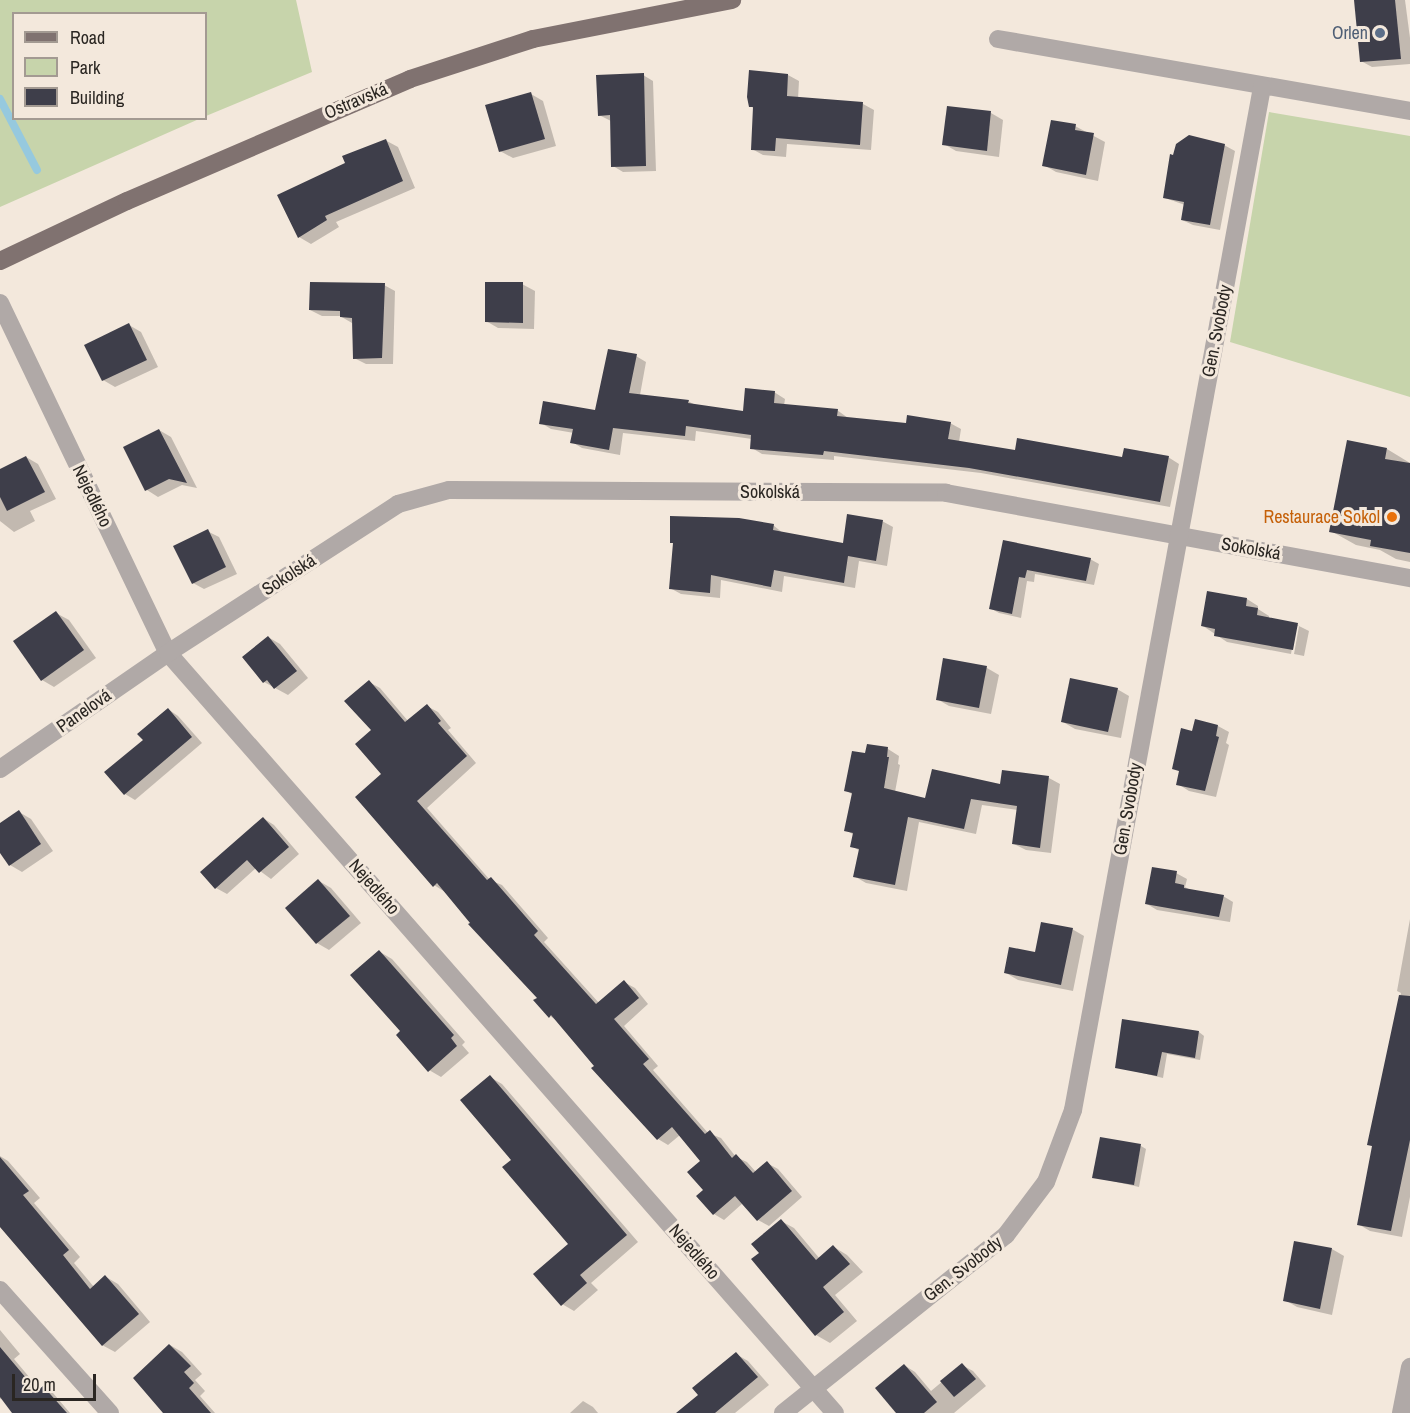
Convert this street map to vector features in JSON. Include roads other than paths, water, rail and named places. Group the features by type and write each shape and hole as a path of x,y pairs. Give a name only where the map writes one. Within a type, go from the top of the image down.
{"main road":[{"name":"Ostravská","path":"0,261 127,201 410,79 533,39 732,0"}],"street":[{"path":"998,39 1262,87 1410,111"},
{"name":"Gen. Svobody","path":"783,1413 1006,1235 1046,1182 1073,1110 1262,87"},
{"name":"Nejedlého","path":"0,303 168,653 835,1413"},
{"name":"Sokolská","path":"168,653 398,504 449,490 946,493 1410,578"},
{"name":"Panelová","path":"0,769 168,653"},
{"path":"0,1290 110,1413"},
{"path":"1401,1413 1410,1367"}],"waterway":[{"path":"0,99 37,170"}],"place":[{"name":"Orlen","path":"1380,33"},
{"name":"Restaurace Sokol","path":"1392,517"}]}
